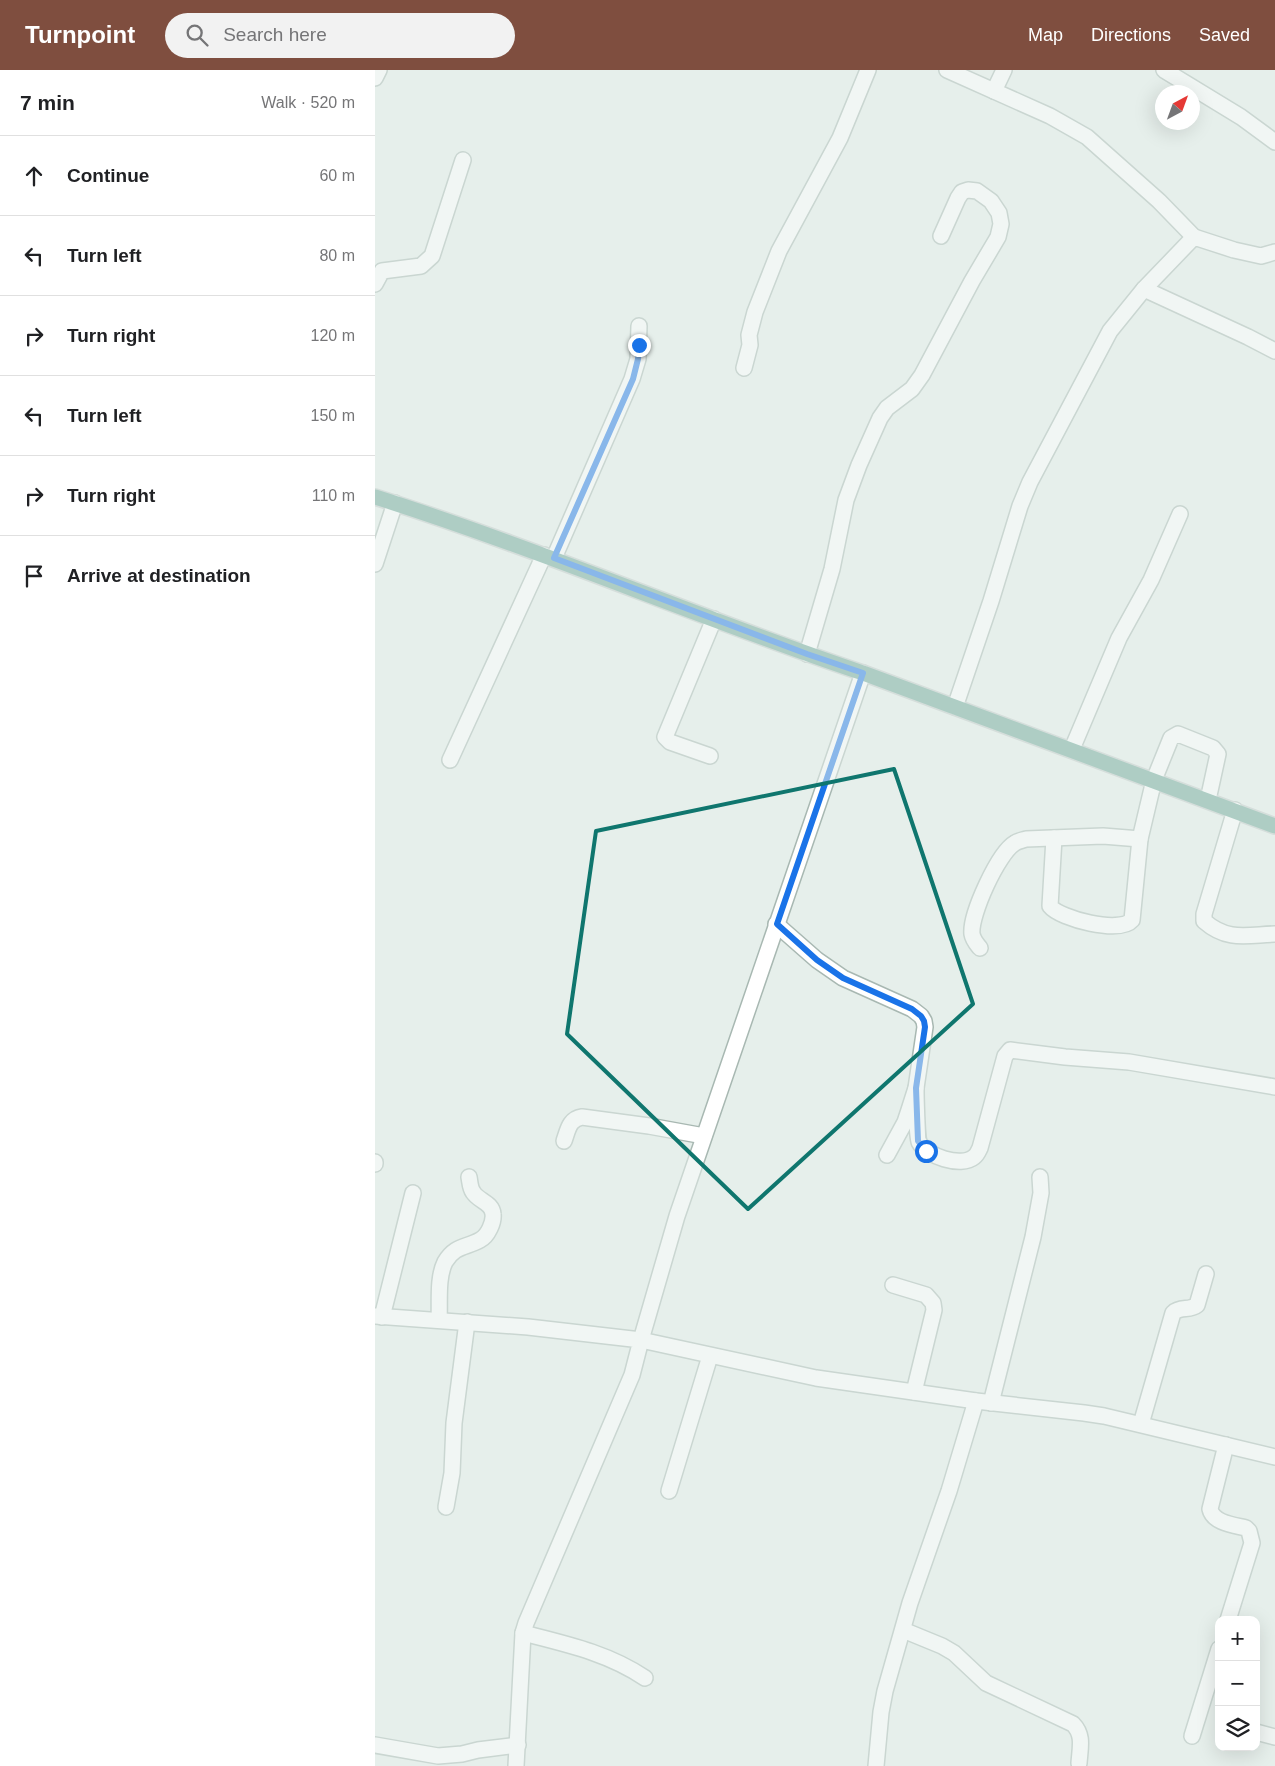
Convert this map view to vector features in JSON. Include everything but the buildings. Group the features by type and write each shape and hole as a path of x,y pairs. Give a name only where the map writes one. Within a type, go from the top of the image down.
{"main road":[{"path":"375,497 439,517 549,557 1275,826"}],"street":[{"path":"375,78 379,70"},
{"path":"744,368 755,312 779,252 840,138 868,70"},
{"path":"947,70 1050,116 1087,137 1159,201 1194,237 1233,250 1261,256 1275,252"},
{"path":"994,91 1004,70"},
{"path":"1164,70 1241,117 1275,142"},
{"path":"375,284 382,271 421,266 432,256 463,160"},
{"path":"807,654 832,569 846,500 859,465 880,418 887,408 912,390 923,374 972,281 998,237 1001,224 999,213 991,201 977,190 962,192 941,236"},
{"path":"955,706 991,601 1020,506 1030,482 1110,331 1144,289 1194,237"},
{"path":"1144,289 1275,351"},
{"path":"450,760 633,379 638,359 639,326"},
{"path":"375,564 395,503"},
{"path":"1072,750 1119,638 1151,580 1180,514"},
{"path":"711,756 670,742 665,737 714,619"},
{"path":"516,1766 523,1633 533,1603 632,1375 677,1216 863,673"},
{"path":"1053,838 1050,906 1056,912 1098,925 1125,925 1132,920 1140,839 1154,780 1171,738 1178,734 1213,748 1218,754 1208,800"},
{"path":"1235,810 1204,914 1204,921 1228,935 1236,937 1275,934"},
{"path":"980,948 973,939 973,922 991,874 1007,850 1015,843 1026,839 1103,836 1140,839"},
{"path":"777,924 817,960 843,978 912,1009 924,1021 925,1027 916,1088 905,1122 887,1155"},
{"path":"916,1088 918,1141 926,1151 945,1160 965,1161 974,1157 980,1148 1005,1056 1010,1050 1129,1062 1275,1087"},
{"path":"563,1141 570,1124 576,1118 582,1117 704,1136"},
{"path":"439,1320 441,1274 445,1263 459,1247 481,1240 490,1228 494,1215 489,1205 475,1196 469,1177"},
{"path":"876,1766 885,1691 910,1603 949,1491 984,1402 1030,1253 1040,1203 1040,1177"},
{"path":"413,1192 378,1316 467,1322 641,1340 816,1378 984,1402 1084,1412 1275,1457"},
{"path":"1141,1424 1173,1312 1177,1309 1194,1308 1197,1306 1206,1274"},
{"path":"893,1285 926,1295 933,1302 934,1310 914,1392"},
{"path":"446,1507 452,1473 454,1423 467,1322"},
{"path":"669,1491 710,1356"},
{"path":"1226,1445 1210,1509 1211,1515 1216,1519 1246,1528 1252,1543 1229,1616"},
{"path":"903,1630 954,1653 986,1683 1073,1724 1081,1738 1079,1762"},
{"path":"523,1633 610,1658 645,1678"},
{"path":"1192,1736 1215,1678"},
{"path":"1260,1733 1275,1737"},
{"path":"375,1745 438,1756 518,1745"}],"highlighted area":[{"path":"894,769 973,1004 748,1209 567,1034 596,831"}],"route":[{"path":"639,345 633,379 554,558 807,654 863,673 777,924 817,960 843,978 912,1009 921,1016 925,1027 916,1088 918,1141 926,1151"}]}
